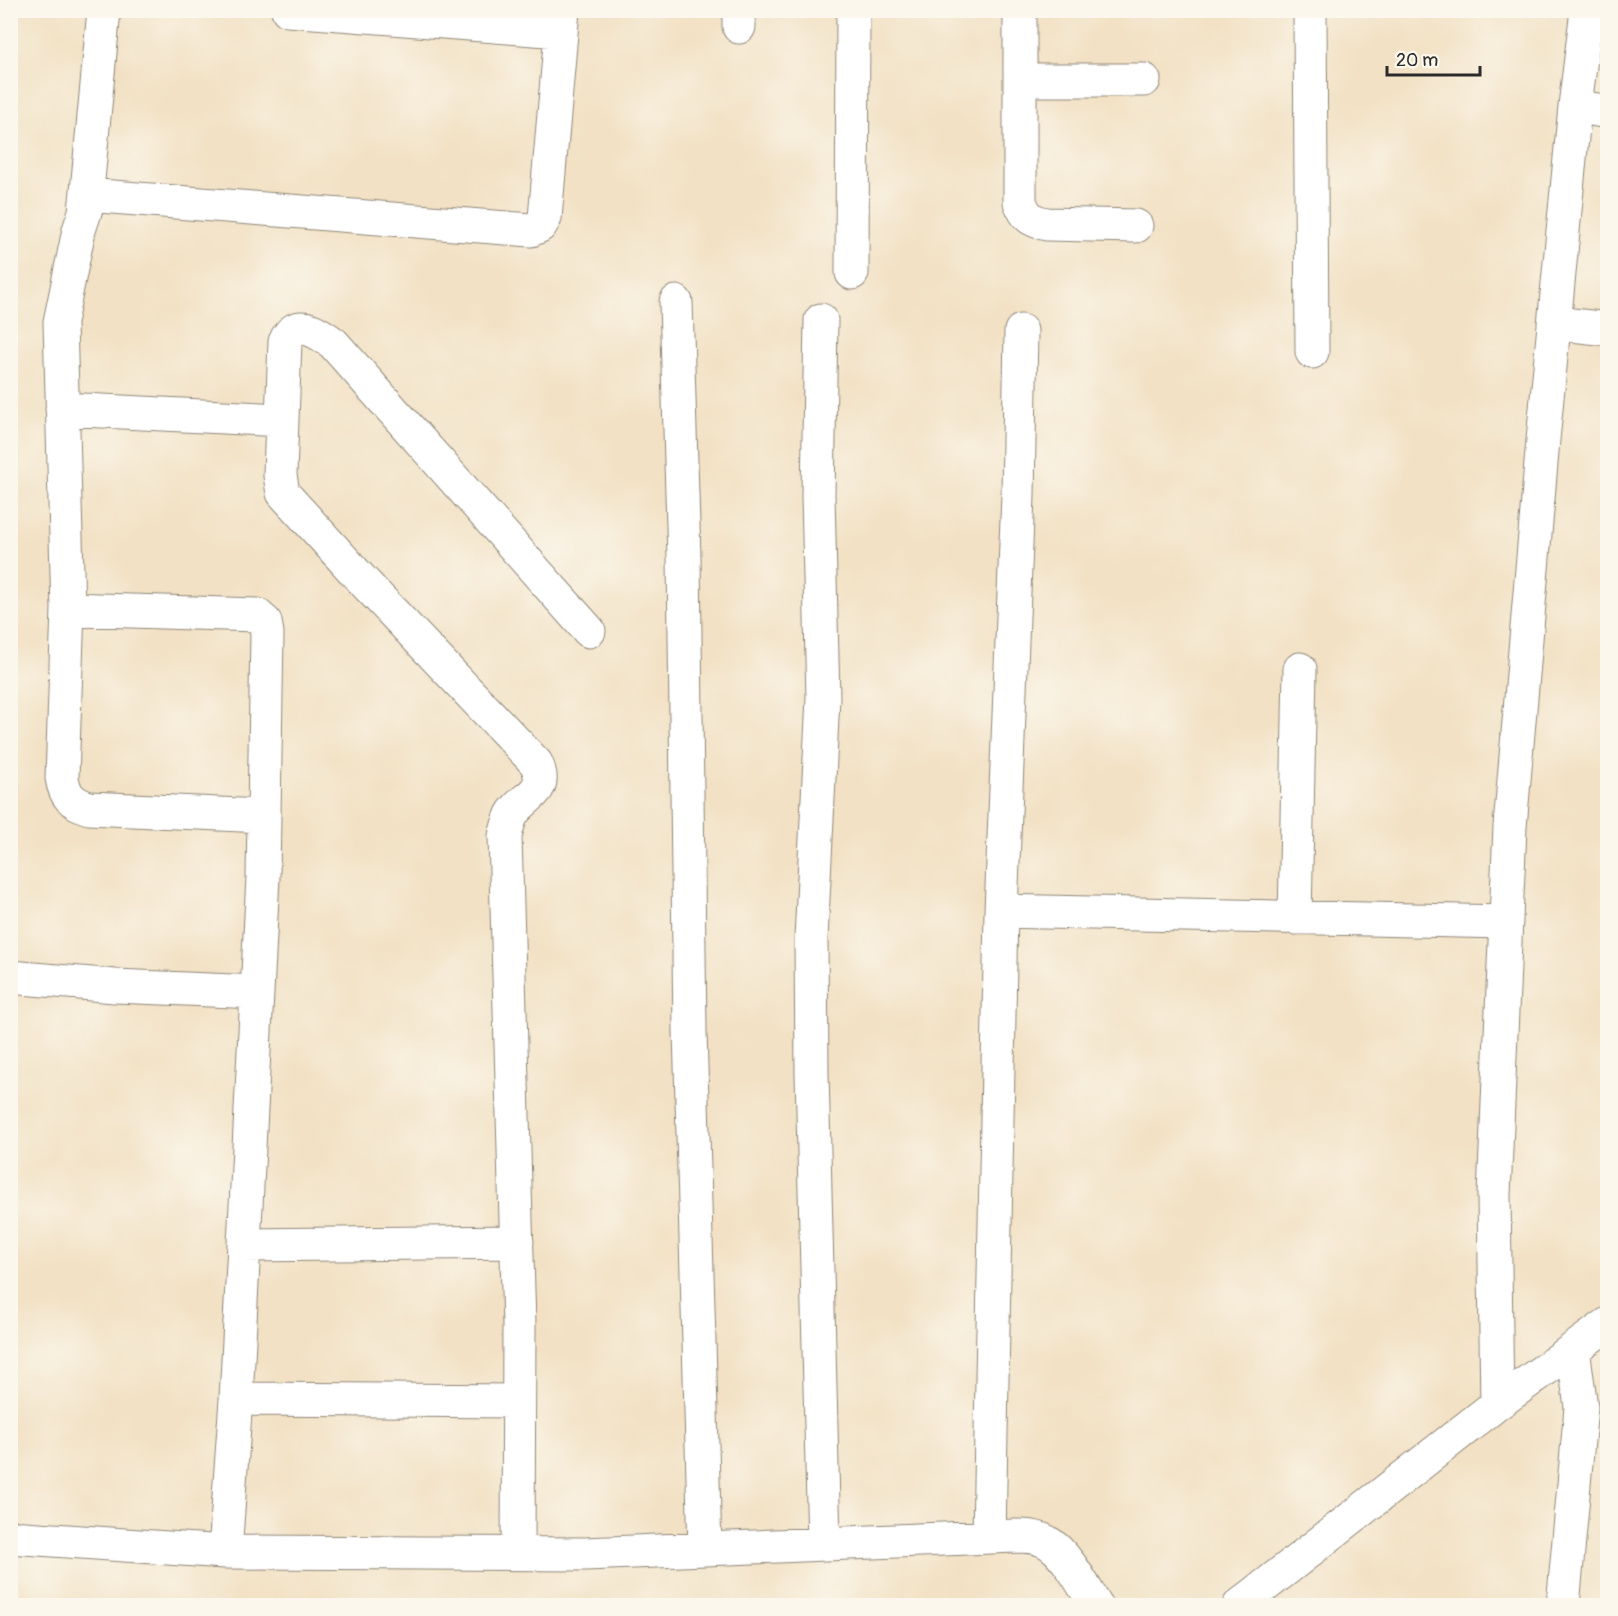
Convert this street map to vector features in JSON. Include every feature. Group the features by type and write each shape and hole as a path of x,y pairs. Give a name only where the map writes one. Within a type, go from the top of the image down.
{"street":[{"path":"104,10 87,195 60,322 68,609 62,778 64,793 74,803 89,808 264,816"},
{"path":"87,195 531,230 540,226 545,218 562,20 288,10"},
{"path":"852,273 853,10"},
{"path":"1020,10 1020,202 1025,216 1036,222 1047,224 1136,226"},
{"path":"1310,10 1312,352"},
{"path":"1497,1404 1494,1194 1511,816 1554,324 1575,106 1587,10"},
{"path":"1020,80 1144,80"},
{"path":"1575,106 1608,112"},
{"path":"676,302 684,557 690,1031 705,1549"},
{"path":"821,320 818,496 823,698 811,939 812,1073 824,1544"},
{"path":"1554,324 1608,329"},
{"path":"518,1553 517,1242 505,836 512,814 535,793 540,783 540,772 536,763 323,539 283,493 280,475 285,342 288,334 305,327 318,332 333,343 589,631"},
{"path":"990,1537 1001,911 1018,495 1022,331"},
{"path":"62,409 282,420"},
{"path":"68,609 257,615 265,622 267,633 264,816 257,992 236,1399 225,1552"},
{"path":"1295,918 1300,669"},
{"path":"1001,911 1506,922"},
{"path":"10,977 115,987 257,992"},
{"path":"244,1245 517,1242"},
{"path":"1239,1605 1497,1404 1608,1324"},
{"path":"1563,1605 1581,1407 1573,1349"},
{"path":"236,1399 518,1401"},
{"path":"10,1537 225,1552 585,1554 1034,1537 1048,1542 1062,1555 1096,1605"}]}
